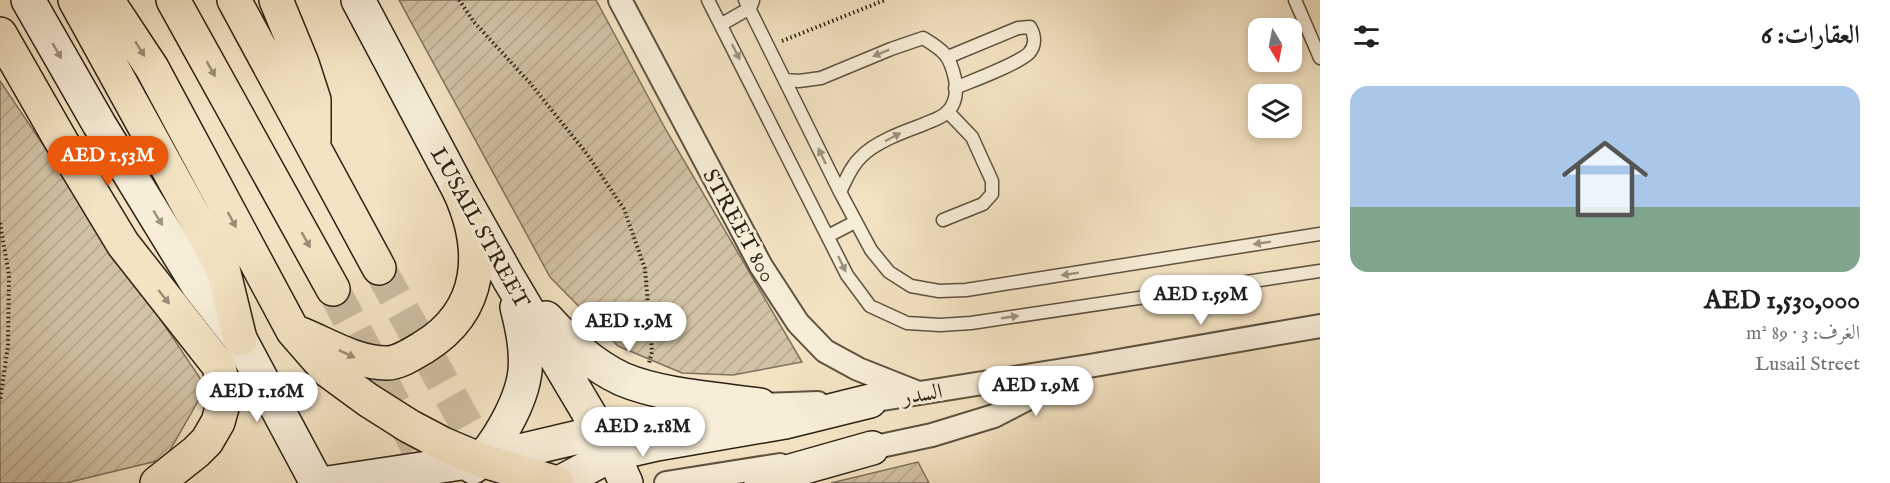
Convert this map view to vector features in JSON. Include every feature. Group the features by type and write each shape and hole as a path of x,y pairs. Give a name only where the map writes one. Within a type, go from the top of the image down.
{"highway":[{"path":"75,0 223,269 240,339"},
{"path":"107,0 152,68 293,331 327,370 368,400 443,444 481,460 558,483"},
{"path":"173,0 333,289"},
{"path":"234,0 379,268"},
{"path":"276,0 302,63 314,100 314,147"},
{"path":"0,34 123,243 219,366 225,397 219,422 207,441 196,452 157,483"},
{"path":"293,331 356,359 389,363 413,354 439,338 456,319 471,293 476,265 471,223 459,190"}],"street":[{"path":"28,0 99,124 197,284 240,339 317,483"},
{"name":"LUSAIL STREET","path":"358,0 459,190 607,443 626,483"},
{"name":"STREET 800","path":"620,0 761,266 798,324 825,351 858,369 918,393"},
{"path":"509,279 562,335 602,368 622,379 659,390 760,405"},
{"path":"455,483 481,460 507,424 525,373 522,324 509,279"},
{"path":"1089,366 1320,326"},
{"name":"السدر","path":"607,443 654,426 760,405 870,401 1089,366"},
{"name":"السدر","path":"666,483 872,448 964,426 994,416 1089,366"},
{"path":"956,387 969,392 975,403 972,416 964,426"},
{"path":"328,483 607,443 657,444 785,422 870,401"},
{"path":"558,483 607,443"},
{"path":"761,483 773,476 872,448"}],"lane":[{"path":"708,0 848,275 870,306 907,323 940,326 971,323 1320,271"},
{"path":"1295,0 1320,58"},
{"path":"722,24 749,3 767,47 871,250 889,272 911,286 939,291 966,290 1320,234"},
{"path":"948,57 1018,28 1030,27 1035,34 1034,46 1028,54 956,88"},
{"path":"785,80 822,78 891,48 923,38 942,49 951,62 956,88 955,101 948,112 899,134 861,156 840,192"},
{"path":"943,220 983,204 992,194 992,181 972,137 948,112"},
{"path":"828,236 855,222"}],"path":[{"path":"459,0 474,22 530,83 588,154 624,209 645,269 652,352 645,386"},
{"path":"767,47 885,0"},
{"path":"0,223 9,275 8,345 0,402"}],"shaded area":[{"path":"399,0 596,0 666,130 802,362 733,375 682,373 618,346 550,277"},
{"path":"0,81 206,387 165,459 66,483 0,483"},
{"path":"918,462 929,483 831,483"}],"tunnel":[{"path":"379,268 499,483"},
{"path":"333,289 436,483"}]}
